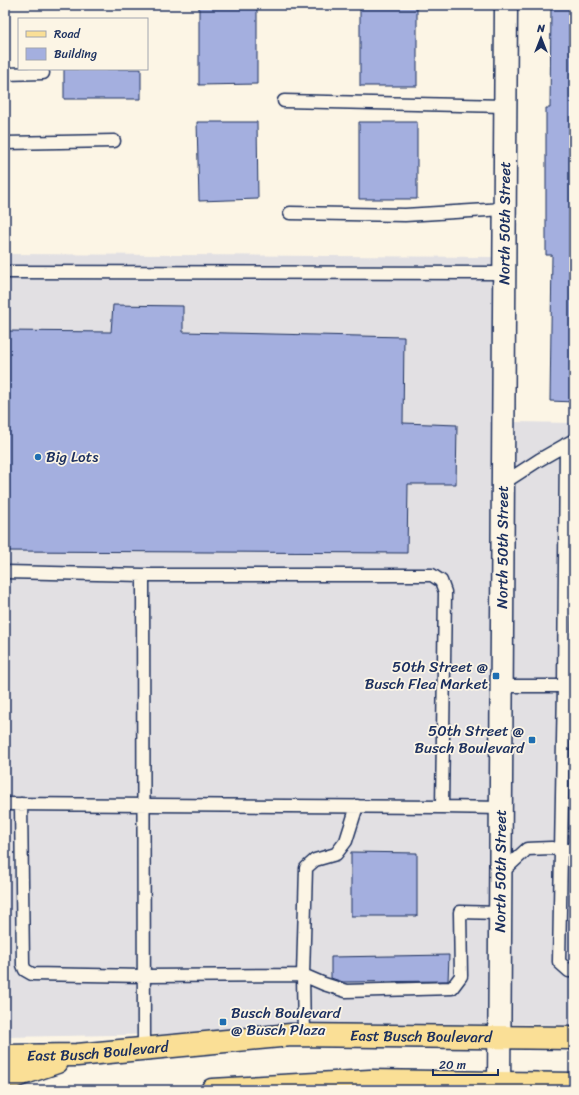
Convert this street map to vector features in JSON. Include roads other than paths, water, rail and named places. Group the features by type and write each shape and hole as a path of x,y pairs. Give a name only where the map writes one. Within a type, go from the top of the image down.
{"main road":[{"name":"East Busch Boulevard","path":"5,1056 77,1055 291,1035 574,1038"},
{"path":"5,1076 16,1076 77,1055"},
{"path":"212,1090 324,1087 370,1081 499,1086 566,1086"}],"street":[{"name":"North 50th Street","path":"499,1086 506,5"}],"lane":[{"path":"5,74 43,73"},
{"path":"284,101 505,106"},
{"path":"5,143 114,141"},
{"path":"290,213 405,215 504,209"},
{"path":"5,272 504,273"},
{"path":"502,484 570,442"},
{"path":"570,442 569,687 559,962 569,971 574,971"},
{"path":"5,572 144,575 432,575 441,581 445,592 442,807"},
{"path":"144,575 144,1049"},
{"path":"501,686 569,687"},
{"path":"5,804 501,808"},
{"path":"21,804 23,965 25,970 32,974 144,976 303,975 346,991 452,988 461,976 460,912 500,913"},
{"path":"304,1036 303,975 306,868 315,860 336,854 346,841 357,806"},
{"path":"500,874 527,849 551,848 574,850"}],"place":[{"name":"Big Lots","path":"38,457"},
{"name":"50th Street @ Busch Flea Market","path":"496,676"},
{"name":"50th Street @ Busch Boulevard","path":"532,740"},
{"name":"Busch Boulevard @ Busch Plaza","path":"223,1022"}]}
